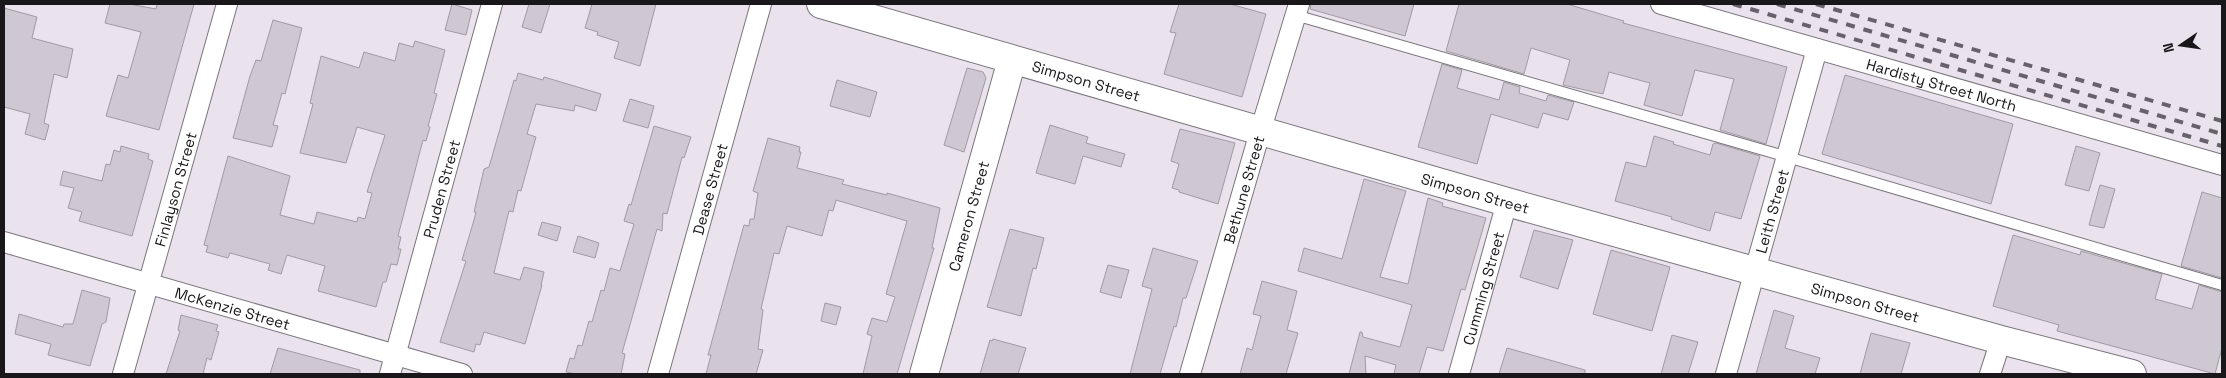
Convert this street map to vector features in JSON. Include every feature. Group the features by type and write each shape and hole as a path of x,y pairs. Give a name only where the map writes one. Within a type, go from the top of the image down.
{"main road":[{"name":"Simpson Street","path":"821,4 1507,202 2000,340 2132,374"},
{"name":"Cameron Street","path":"924,374 1012,60"}],"street":[{"name":"Finlayson Street","path":"123,374 228,4"},
{"name":"Pruden Street","path":"390,374 492,4"},
{"name":"Dease Street","path":"658,374 761,4"},
{"name":"Hardisty Street North","path":"1661,4 2222,165"},
{"name":"Bethune Street","path":"1190,374 1297,9"},
{"name":"Leith Street","path":"1726,374 1817,49"},
{"name":"Cumming Street","path":"1459,374 1507,202"},
{"name":"McKenzie Street","path":"4,242 462,374"},
{"path":"1990,374 2000,340"}],"lane":[{"path":"1297,9 2222,285"}],"building":[{"path":"110,4 129,4 156,9 157,4 194,4 159,130 106,116 118,75 128,78 141,32 105,23"},
{"path":"452,4 472,10 466,35 445,30"},
{"path":"529,4 550,4 541,33 522,27"},
{"path":"592,4 656,4 640,66 614,58 619,42 597,35 598,32 585,28"},
{"path":"1179,4 1230,4 1266,14 1242,97 1164,74 1176,33 1170,32"},
{"path":"1311,4 1414,4 1405,36 1310,9"},
{"path":"1459,4 1567,4 1624,21 1623,23 1787,67 1766,144 1720,130 1734,79 1695,70 1682,116 1644,105 1650,83 1609,72 1603,94 1563,85 1570,60 1531,48 1524,74 1446,51"},
{"path":"4,8 37,17 32,38 73,49 67,78 54,74 44,123 49,125 45,140 25,134 30,114 4,107"},
{"path":"273,20 302,28 285,94 282,93 273,125 278,126 272,147 233,138 250,76 256,60 261,61"},
{"path":"415,41 445,50 434,93 437,94 428,126 430,127 426,141 423,140 398,236 401,237 398,249 401,249 397,265 391,264 386,282 383,282 376,307 318,291 325,266 287,255 281,274 268,270 270,264 230,253 228,258 206,252 208,246 204,245 228,156 290,176 280,215 314,224 317,212 357,222 358,217 365,219 372,193 367,192 385,135 357,127 346,163 300,153 313,104 310,103 321,56 359,68 364,52 395,61 399,43 413,47"},
{"path":"1442,64 1462,70 1457,88 1499,100 1504,82 1520,87 1519,93 1546,101 1548,95 1574,102 1568,120 1543,113 1538,128 1491,114 1477,164 1418,147"},
{"path":"967,68 983,72 986,78 964,152 944,145"},
{"path":"518,73 543,80 544,77 601,94 596,111 575,105 574,111 536,104 527,134 536,137 521,191 518,190 513,212 509,211 494,273 520,280 524,267 544,272 542,285 525,344 484,332 480,345 476,344 474,352 440,342 466,261 462,260 476,212 474,212 484,169 489,167 514,80 516,81"},
{"path":"1845,75 2013,124 1991,204 1822,154"},
{"path":"837,80 877,92 870,117 830,106"},
{"path":"630,99 654,106 648,128 623,121"},
{"path":"1050,125 1088,137 1086,143 1125,154 1121,167 1083,156 1075,184 1036,173"},
{"path":"654,126 691,137 684,158 682,157 667,214 663,213 662,231 657,229 622,353 625,354 621,374 576,374 566,372 570,358 574,359 578,345 582,346 589,321 592,322 601,290 604,291 610,268 620,271 634,224 624,221 629,204 631,205"},
{"path":"1180,129 1235,143 1218,204 1172,188 1179,164 1171,161"},
{"path":"1654,136 1710,155 1713,144 1716,143 1760,156 1741,219 1715,212 1710,231 1671,219 1672,217 1615,201 1626,162 1646,167"},
{"path":"768,138 800,147 799,152 801,152 797,168 844,180 842,184 887,195 887,193 940,208 932,248 934,248 897,374 863,374 872,336 867,334 872,318 887,322 895,297 886,294 907,221 836,200 833,211 829,210 822,236 787,226 779,254 774,253 761,309 763,310 758,349 763,350 756,374 706,374 711,355 708,355 744,225 749,226 750,219 754,219 758,193 753,191"},
{"path":"121,146 149,154 148,159 153,161 132,236 79,221 82,212 68,208 74,188 60,185 63,171 102,181 106,164 110,165 114,150 120,152"},
{"path":"2076,146 2100,153 2089,191 2065,185"},
{"path":"1364,179 1406,191 1380,277 1408,284 1428,198 1443,203 1442,206 1486,218 1465,290 1461,289 1443,351 1427,347 1419,374 1394,374 1396,365 1365,356 1366,374 1349,374 1360,332 1362,332 1363,337 1400,347 1412,305 1298,271 1304,248 1342,259"},
{"path":"2100,185 2115,189 2104,228 2089,225"},
{"path":"2202,192 2222,198 2222,278 2181,266"},
{"path":"542,222 561,227 557,241 538,235"},
{"path":"1010,229 1044,238 1036,269 1033,268 1021,316 987,307"},
{"path":"1534,230 1573,240 1558,289 1520,277"},
{"path":"2013,235 2080,255 2081,251 2162,274 2155,299 2192,309 2199,285 2222,292 2222,348 2215,374 2057,331 2059,325 1993,306"},
{"path":"578,236 599,243 595,258 573,252"},
{"path":"1153,248 1198,261 1186,298 1183,298 1176,327 1174,326 1160,374 1130,374 1152,289 1142,286"},
{"path":"1611,250 1670,267 1652,331 1593,314"},
{"path":"1108,265 1129,270 1121,298 1100,292"},
{"path":"1262,281 1297,291 1287,330 1298,333 1286,374 1240,374 1247,348 1252,350 1261,316 1253,314"},
{"path":"82,290 110,298 106,322 102,324 90,366 48,355 51,344 15,334 19,314 63,327 64,324 73,324"},
{"path":"825,303 841,307 836,325 821,321"},
{"path":"1774,310 1794,316 1785,348 1820,358 1815,374 1756,374"},
{"path":"181,315 218,325 216,331 219,332 211,360 207,358 203,374 166,374 180,331 178,330"},
{"path":"1871,333 1910,343 1901,374 1860,374"},
{"path":"1672,335 1698,342 1688,374 1661,374"},
{"path":"993,339 1026,348 1018,374 980,374 990,340 992,341"},
{"path":"278,348 360,370 360,374 270,374"},
{"path":"1507,348 1585,370 1585,374 1499,374"}],"railway":[{"path":"1733,4 2222,146"},
{"path":"1777,4 2222,134"},
{"path":"1816,4 2222,121"}]}
